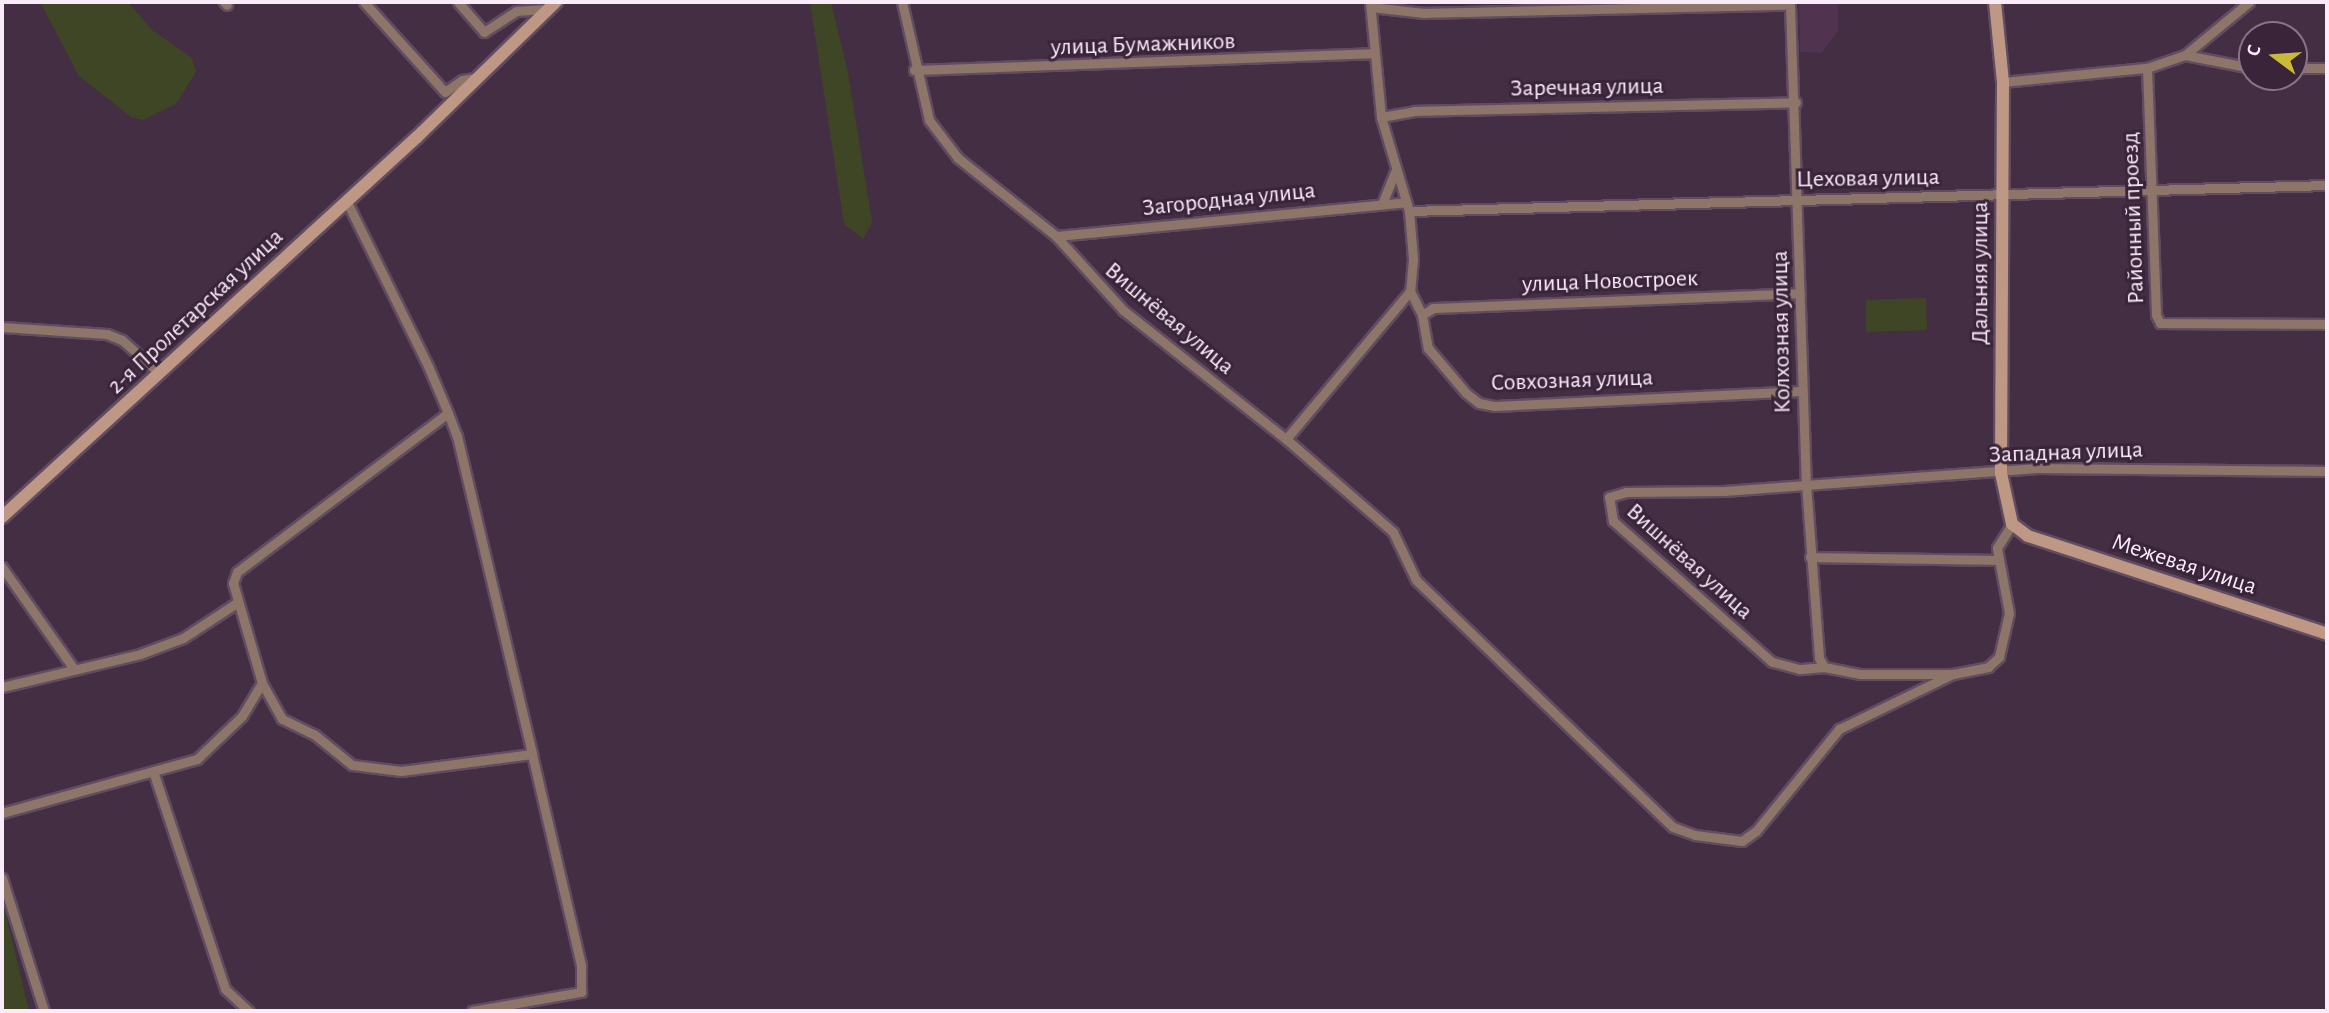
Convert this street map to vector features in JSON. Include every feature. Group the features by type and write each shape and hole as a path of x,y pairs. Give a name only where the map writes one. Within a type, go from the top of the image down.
{"street":[{"path":"364,2 445,92 462,80 475,78"},
{"path":"458,2 484,32 516,11 552,5"},
{"name":"Вишнёвая улица","path":"902,2 914,71 929,120 943,142 1056,236 1083,272 1123,310 1286,439 1393,532 1416,580 1639,798 1674,827 1695,835 1742,841 1756,831 1839,729 1953,674"},
{"name":"Дальняя улица","path":"1995,2 2003,82 2001,473 2012,524"},
{"path":"2003,82 2147,68 2185,55 2249,2"},
{"path":"1286,439 1410,291 1413,259 1408,206 1381,117 1371,4"},
{"name":"Колхозная улица","path":"1371,4 1424,13 1790,5 1796,103 1806,484 1819,658 1824,667"},
{"name":"2-я Пролетарская улица","path":"2,517 417,137 552,5"},
{"name":"улица Бумажников","path":"914,71 1374,53"},
{"path":"2185,55 2238,65"},
{"name":"Районный проезд","path":"2147,68 2155,190 2156,315 2160,323 2327,324"},
{"path":"2308,68 2327,68"},
{"name":"Заречная улица","path":"1381,117 1414,111 1796,103"},
{"path":"1382,204 1396,166"},
{"name":"Цеховая улица","path":"1408,206 2003,196 2327,185"},
{"path":"347,202 457,436 581,965 581,992 472,1011"},
{"name":"Загородная улица","path":"1056,236 1382,204 1408,206"},
{"name":"Совхозная улица","path":"1410,291 1422,315 1428,348 1479,403 1495,406 1802,391"},
{"name":"улица Новостроек","path":"1422,315 1433,308 1800,293"},
{"path":"2,327 107,334 122,340 159,373"},
{"path":"448,414 237,572 233,583 262,683 282,719 315,735 352,765 401,771 532,754"},
{"name":"Западная улица","path":"1806,484 2001,473 2037,468 2327,471"},
{"name":"Вишнёвая улица","path":"1806,484 1724,491 1626,492 1613,494 1607,501 1612,521 1772,662 1799,669 1824,667"},
{"path":"1824,667 1860,674 1953,674 1988,667 1999,657 2008,613 1996,560 2001,536 2012,524"},
{"name":"Межевая улица","path":"2012,524 2028,536 2327,634"},
{"path":"1810,557 1996,560"},
{"path":"2,567 74,669"},
{"path":"2,687 140,654 183,638 238,602"},
{"path":"2,813 154,774 197,759 242,716 262,683"},
{"path":"154,774 225,989 249,1011"},
{"path":"2,878 44,1011"}],"shaded area":[{"path":"1799,2 1838,2 1838,31 1822,53 1800,52"}],"green space":[{"path":"40,2 128,2 152,30 192,58 196,72 176,104 143,120 131,117 79,76"},
{"path":"810,2 831,2 848,73 872,222 863,239 844,224"},
{"path":"1926,298 1927,330 1866,332 1866,300"},
{"path":"2,898 29,1011 2,1011"}]}
